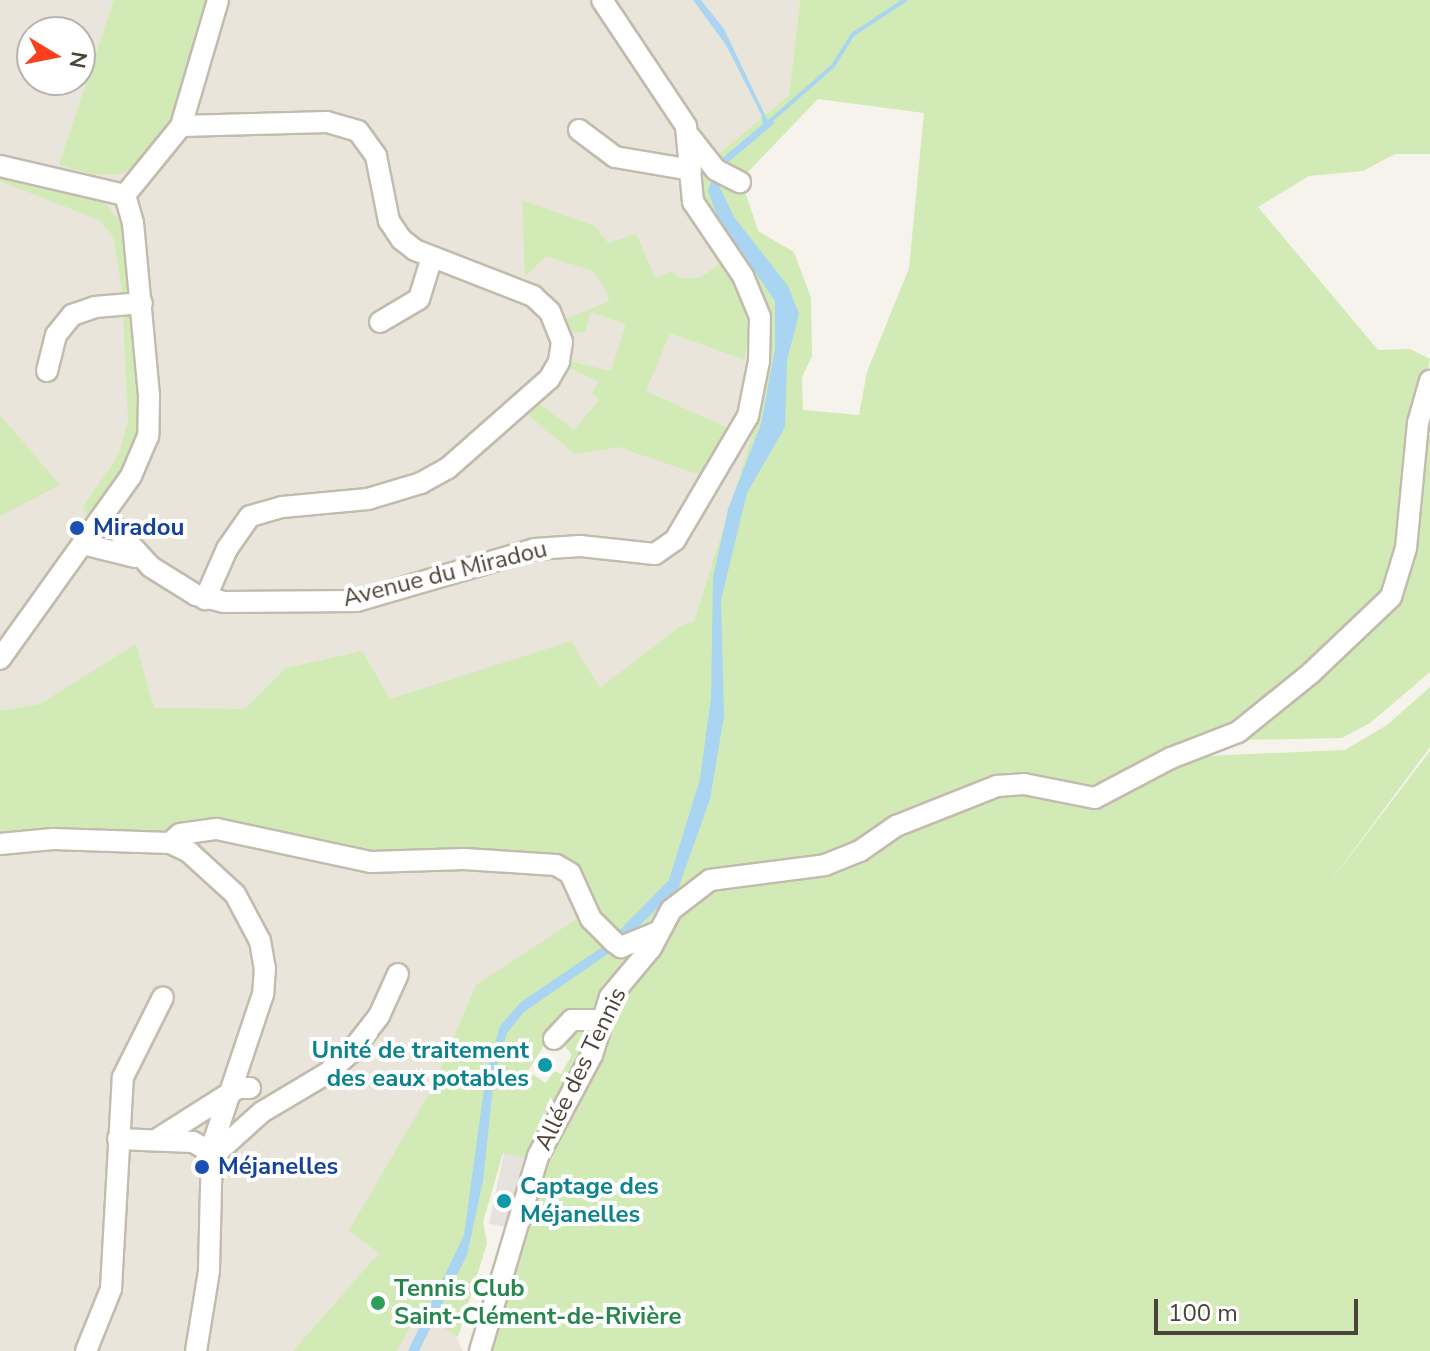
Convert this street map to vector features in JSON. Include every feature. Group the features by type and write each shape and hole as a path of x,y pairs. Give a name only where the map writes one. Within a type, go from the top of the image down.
{"street":[{"path":"0,659 104,516 137,466 148,436 142,303 125,195 181,126 218,0"},
{"path":"602,0 690,137 716,170 740,182"},
{"path":"83,544 142,560 205,599 227,549 250,516 282,507 368,499 421,483 448,468 555,371 562,342 542,303 408,246 394,231 376,156 358,131 327,122 181,126"},
{"path":"579,130 615,157 691,170"},
{"name":"Avenue du Miradou","path":"205,599 357,601 535,549 580,546 655,554 675,540 743,429 762,331 750,289 697,212 690,137"},
{"path":"0,166 125,195"},
{"path":"380,322 419,299 432,257"},
{"path":"47,371 56,335 72,315 95,307 142,303"},
{"name":"Allée des Tennis","path":"480,1351 533,1168 592,1055 601,1020 615,991 651,948 655,933 689,893 722,875 835,862 896,826 997,786 1024,784 1095,798 1253,721 1391,597 1406,548 1418,423 1430,381"},
{"path":"104,516 142,560"},
{"path":"170,843 180,834 217,829 371,862 464,859 556,865 570,873 591,919 621,947 655,933"},
{"path":"0,844 53,839 170,843 225,883 260,941 265,980 242,1059 214,1134 210,1161 209,1271 196,1351"},
{"path":"210,1161 229,1137 252,1119 326,1074 361,1042 398,974"},
{"path":"86,1351 111,1289 125,1065 163,997"},
{"path":"554,1039 572,1020 601,1020"},
{"path":"242,1059 243,1081 250,1088 267,1096 292,1094"},
{"path":"159,1138 250,1088"},
{"path":"224,1104 233,1126 252,1119"},
{"path":"188,1122 208,1117 214,1134"},
{"path":"118,1139 159,1138 193,1142 205,1149 210,1161"}],"shaded area":[{"path":"0,0 800,0 789,95 716,156 720,235 770,314 753,433 694,621 680,626 600,689 574,862 586,880 595,912 575,968 432,1284 463,1351 0,1351"},
{"path":"504,1153 527,1158 513,1228 489,1223"}],"green space":[{"path":"114,0 207,0 175,119 139,165 120,174 95,175 59,165 82,96 96,96 96,54"},
{"path":"800,0 1430,0 1430,154 1395,154 1363,171 1309,176 1258,207 1378,350 1410,349 1430,359 1393,588 1202,756 1345,750 1387,725 1430,687 1430,747 1321,894 1430,751 1430,1351 489,1351 540,1160 610,1010 660,950 622,942 595,912 586,880 574,863 545,856 388,857 178,829 0,839 0,711 40,704 136,644 154,708 245,709 286,668 362,651 390,699 571,641 600,688 680,626 694,621 753,433 769,314 695,190 716,156 789,95","holes":["818,99 924,113 909,268 867,372 859,415 803,410 802,377 812,356 811,298 794,252 758,231 743,185 745,175"]},
{"path":"0,172 105,203 125,229 136,293 140,443 92,523 83,507 119,454 128,420 122,290 113,236 99,220 0,181"},
{"path":"522,200 595,226 608,243 636,234 656,279 671,271 681,279 701,277 720,264 737,287 748,324 745,360 670,333 646,391 732,430 703,476 618,447 575,454 528,415 540,404 574,430 599,400 592,393 599,382 568,367 569,361 611,371 626,324 591,312 585,332 571,333 565,319 608,302 609,296 593,271 546,256 525,277"},
{"path":"0,415 60,485 0,516"},
{"path":"1421,432 1430,435 1430,672 1370,723 1342,738 1239,740 1394,604"},
{"path":"580,917 616,950 645,940 597,1009 556,1026 528,1071 546,1083 554,1071 561,1074 572,1055 562,1042 566,1028 594,1030 527,1158 503,1153 483,1222 487,1243 458,1337 419,1311 397,1351 293,1351 379,1253 349,1230 433,1087 476,985"}],"water":[{"path":"693,0 701,0 724,29 767,119 775,123 720,169 717,181 734,217 788,286 799,314 787,360 785,427 747,493 721,600 724,716 710,799 678,889 622,942 613,937 669,880 700,779 711,698 713,578 728,509 761,424 775,349 775,301 718,218 708,191 719,161 763,124 761,114 726,45"},
{"path":"608,943 615,949 524,1012 507,1033 494,1077 483,1181 467,1255 419,1351 408,1351 464,1235 486,1074 500,1026 521,1002"}],"waterway":[{"path":"769,122 833,66 852,35 905,0"}],"place":[{"name":"Miradou","path":"77,528"},
{"name":"Unité de traitement des eaux potables","path":"545,1065"},
{"name":"Méjanelles","path":"202,1167"},
{"name":"Captage des Méjanelles","path":"504,1201"},
{"name":"Tennis Club Saint-Clément-de-Rivière","path":"378,1303"}]}
